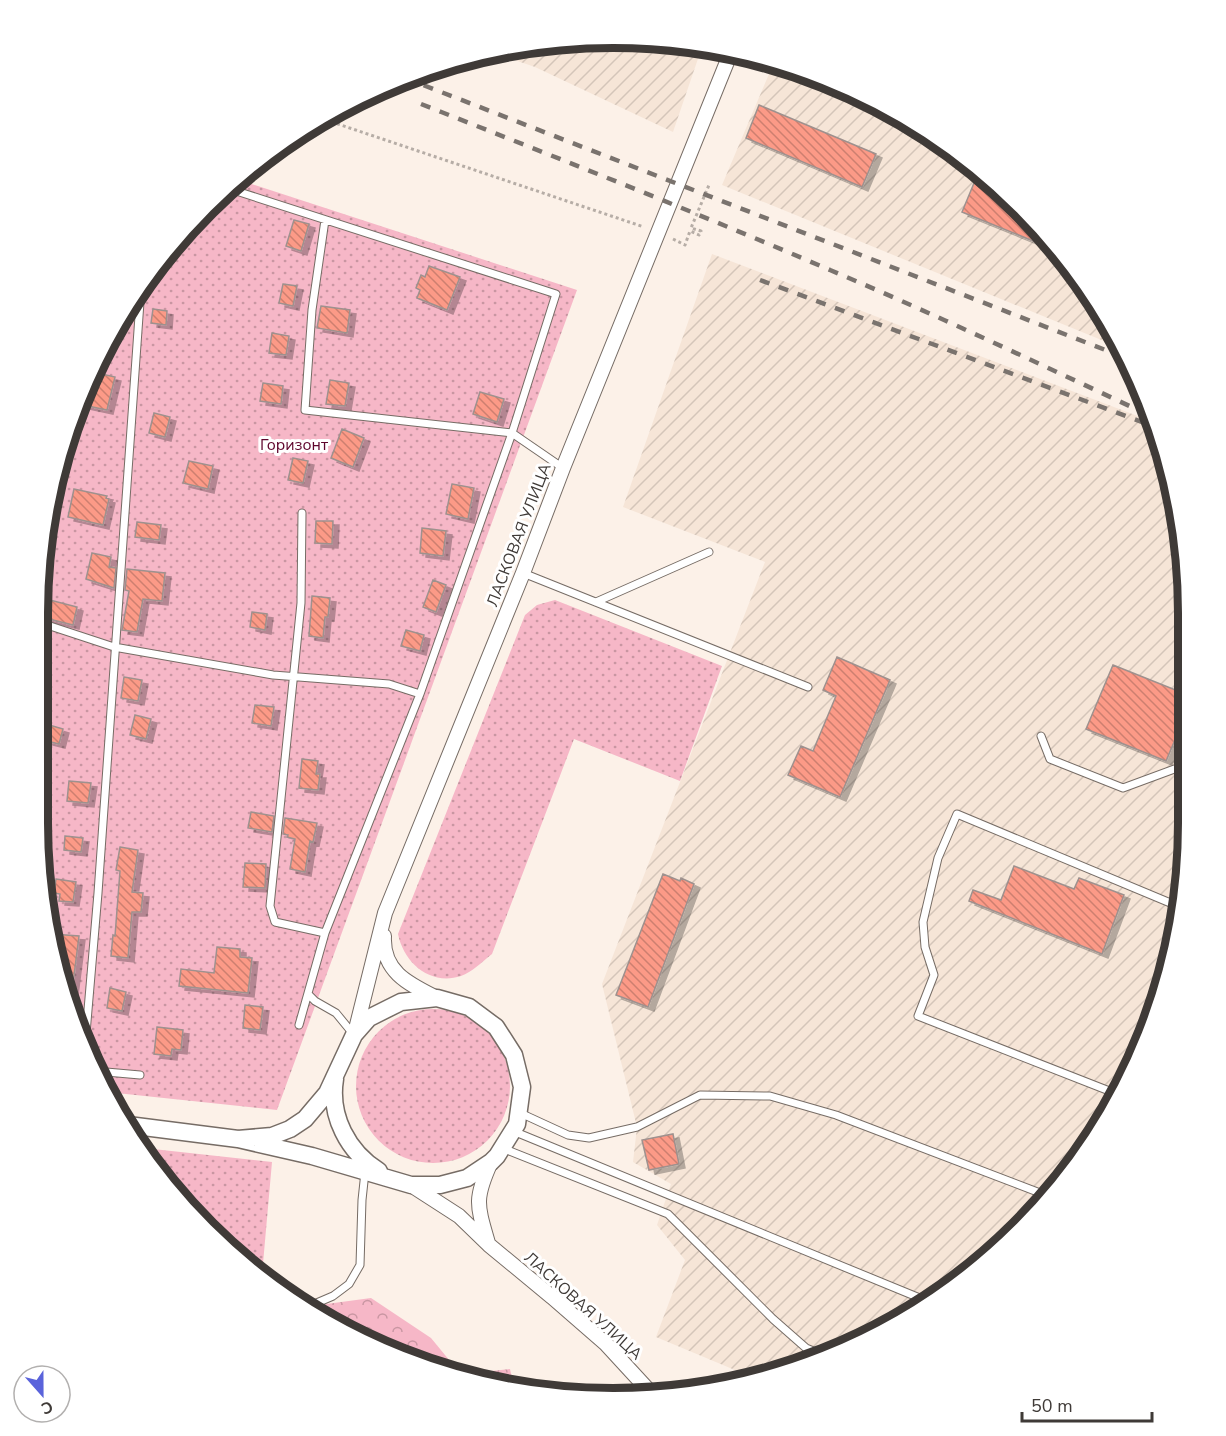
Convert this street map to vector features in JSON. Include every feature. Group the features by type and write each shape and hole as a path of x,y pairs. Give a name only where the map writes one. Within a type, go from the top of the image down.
{"street":[{"name":"ЛАСКОВАЯ УЛИЦА","path":"354,1035 385,913 728,60"},
{"path":"385,913 383,947 389,964 405,982 437,998 469,1007 496,1027 514,1054 522,1087 517,1124 491,1162 479,1188 478,1211 489,1245"},
{"path":"238,1139 272,1136 290,1129 305,1119 327,1093 354,1035 369,1018 401,1002 437,998"},
{"path":"337,1071 334,1089 337,1116 348,1142 366,1163 390,1178"},
{"path":"136,1126 238,1139 312,1156 411,1185 440,1185 467,1178 491,1162"},
{"name":"ЛАСКОВАЯ УЛИЦА","path":"411,1185 459,1216 489,1245 606,1344 647,1387"}],"lane":[{"path":"237,191 556,294 512,433 420,694 324,933 298,1025"},
{"path":"325,220 312,310 304,410 512,433 563,468"},
{"path":"87,1027 140,304"},
{"path":"302,513 300,603 270,906 275,922 324,933"},
{"path":"596,602 709,552"},
{"path":"523,573 808,687"},
{"path":"48,624 114,647 273,675 389,684 420,694"},
{"path":"1041,736 1050,759 1123,788 1178,768"},
{"path":"1110,1091 918,1016 934,975 925,947 923,922 938,858 957,814 1172,904"},
{"path":"308,994 315,1001 336,1013 354,1035"},
{"path":"106,1072 140,1075"},
{"path":"518,1112 568,1136 589,1138 637,1127 700,1095 770,1096 836,1115 1040,1193"},
{"path":"513,1130 919,1298"},
{"path":"502,1148 668,1214 781,1326 806,1348 813,1351"},
{"path":"316,1303 333,1296 349,1284 360,1265 365,1171"}],"path":[{"path":"334,123 659,232 685,244 690,231 699,235 701,231 691,228 709,185"}],"shaded area":[{"path":"613,48 650,49 699,55 673,132 535,67 509,58 576,49"},
{"path":"770,70 829,91 863,106 927,143 986,188 1038,240 1061,269 1083,299 1109,343 722,185"},
{"path":"712,254 1143,418 1159,467 1173,539 1178,613 1177,860 1173,897 1159,969 1148,1005 1120,1073 1083,1137 1038,1196 986,1248 957,1271 927,1293 863,1330 795,1358 742,1373 656,1337 685,1260 657,1225 671,1184 633,1162 637,1127 602,984 765,562 623,507"}],"green space":[{"name":"Горизонт","path":"247,183 577,290 277,1110 117,1093 91,1039 67,969 53,897 49,860 49,576 53,539 67,467 78,431 106,363 143,299 188,240 213,213"},
{"path":"555,600 722,666 680,781 574,739 492,954 461,976 439,978 429,975 412,963 401,945 398,934 525,615 537,605"},
{"path":"433,1009 448,1010 463,1015 488,1031 504,1056 509,1071 509,1101 504,1116 488,1141 463,1157 448,1162 433,1163 418,1162 403,1157 378,1141 362,1116 357,1101 356,1086 357,1071 362,1056 378,1031 403,1015 418,1010"},
{"path":"152,1149 272,1162 263,1266 213,1223 188,1196"},
{"path":"371,1298 431,1338 453,1365 363,1330 319,1305"},
{"path":"510,1369 512,1379 503,1377 481,1372"}],"building":[{"path":"759,105 876,154 862,187 746,138"},
{"path":"975,180 1013,213 1041,244 962,212"},
{"path":"294,220 309,224 301,251 286,246"},
{"path":"429,266 460,277 447,310 417,298 420,290 416,288 421,275 425,277"},
{"path":"283,284 297,286 293,306 279,303"},
{"path":"321,306 350,310 347,333 317,328"},
{"path":"153,309 167,311 166,325 151,323"},
{"path":"272,333 289,336 286,355 269,353"},
{"path":"101,374 115,377 107,410 88,406"},
{"path":"330,380 349,383 345,406 326,404"},
{"path":"263,383 283,386 281,404 260,401"},
{"path":"480,392 504,399 497,422 473,414"},
{"path":"154,413 170,417 165,437 149,433"},
{"path":"342,429 364,438 353,467 331,458"},
{"path":"293,458 308,461 303,483 288,480"},
{"path":"189,461 213,466 208,489 183,483"},
{"path":"452,484 474,488 468,519 446,514"},
{"path":"74,489 107,496 106,498 109,499 103,525 68,517"},
{"path":"316,521 333,521 332,544 315,543"},
{"path":"137,522 161,525 159,540 135,537"},
{"path":"422,528 446,531 443,556 420,553"},
{"path":"92,553 111,557 109,567 116,568 114,588 86,579"},
{"path":"127,569 165,573 162,601 143,599 137,632 122,630 129,591 125,590"},
{"path":"433,580 446,585 436,612 423,607"},
{"path":"312,596 330,598 323,638 309,636"},
{"path":"48,600 77,607 73,625 48,619"},
{"path":"252,612 267,614 265,630 250,627"},
{"path":"406,630 424,635 420,651 401,646"},
{"path":"837,657 890,680 840,797 788,775 801,746 813,751 836,696 823,690"},
{"path":"1113,665 1178,691 1178,733 1166,761 1086,729"},
{"path":"124,677 142,680 138,701 121,698"},
{"path":"255,705 274,707 271,726 252,723"},
{"path":"135,715 151,719 146,739 130,735"},
{"path":"48,725 63,729 59,744 48,741"},
{"path":"302,759 318,761 316,774 320,774 318,790 299,788"},
{"path":"69,781 91,783 88,803 67,801"},
{"path":"251,812 274,816 272,832 248,828"},
{"path":"285,818 317,823 313,842 310,841 305,872 290,869 295,839 283,834"},
{"path":"65,836 83,838 81,852 64,850"},
{"path":"120,847 138,850 132,892 143,893 141,912 132,912 128,958 111,956 113,935 115,936 120,871 116,870"},
{"path":"245,863 266,864 265,888 243,887"},
{"path":"1014,866 1074,889 1079,878 1124,895 1102,954 969,901 973,890 1001,900"},
{"path":"663,874 694,884 648,1007 616,995"},
{"path":"56,879 76,882 73,902 59,901 60,894 54,893"},
{"path":"59,935 79,936 73,987"},
{"path":"217,947 240,949 240,957 252,958 248,993 179,986 181,969 214,973"},
{"path":"110,988 126,992 122,1011 107,1008"},
{"path":"245,1005 263,1007 260,1030 243,1028"},
{"path":"157,1027 183,1030 181,1050 172,1049 171,1056 154,1054"},
{"path":"673,1134 679,1164 649,1170 642,1140"}],"railway":[{"path":"418,83 1115,354"},
{"path":"421,104 830,270 1140,411"},
{"path":"760,280 1145,423"}]}
